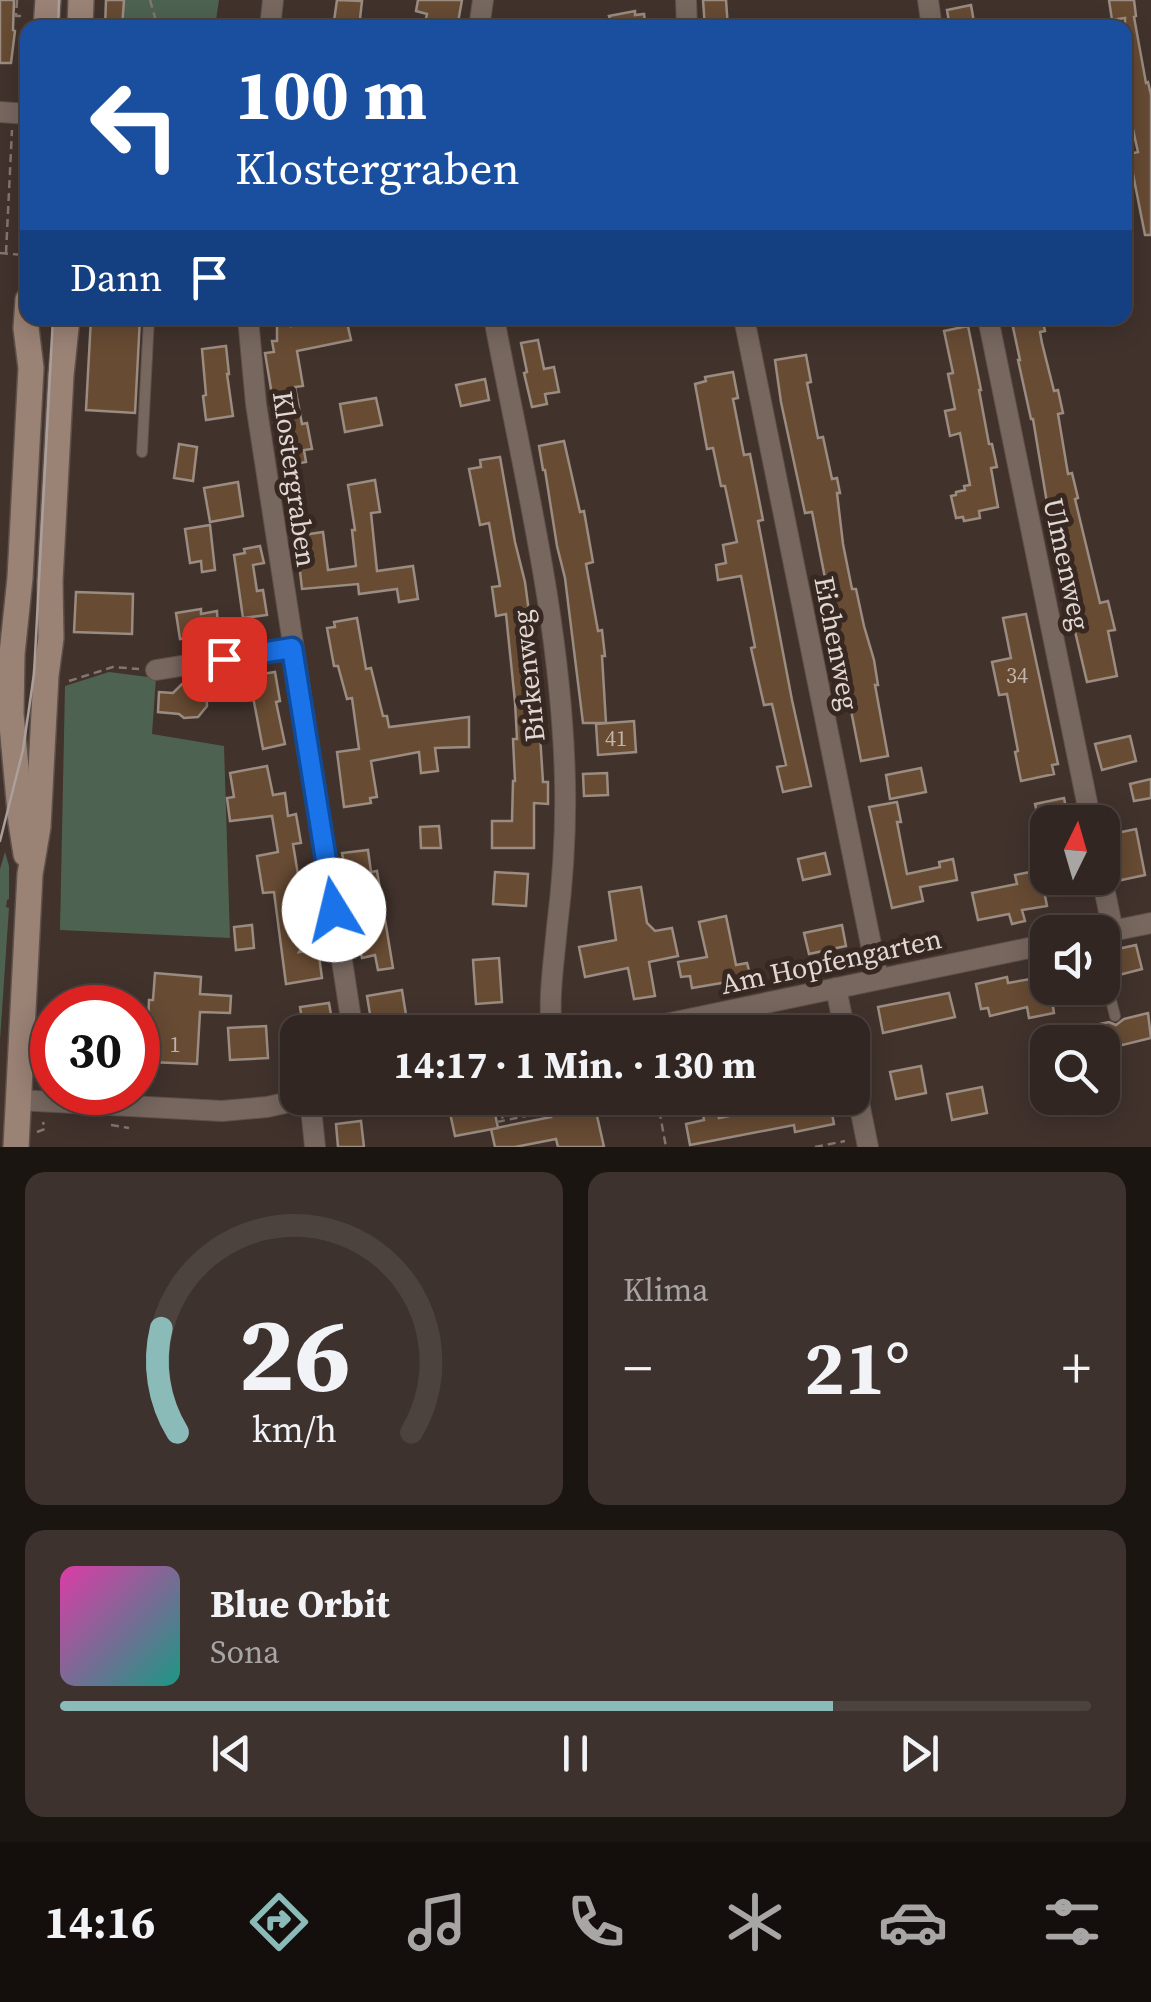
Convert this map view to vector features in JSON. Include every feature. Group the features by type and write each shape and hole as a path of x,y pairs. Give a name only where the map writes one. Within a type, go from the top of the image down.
{"main road":[{"path":"26,325 30,368 20,578 6,673 30,874"},
{"path":"16,1147 30,874 38,827 51,638 50,581 66,325"}],"street":[{"name":"Klostergraben","path":"249,325 256,404 349,1015"},
{"name":"Birkenweg","path":"495,325 550,616 561,715 565,786 563,867 551,980 552,1015"},
{"name":"Eichenweg","path":"745,325 878,979"},
{"name":"Ulmenweg","path":"989,325 1088,805"},
{"path":"156,670 292,648"},
{"path":"6,673 46,675"},
{"path":"1120,929 1151,923"},
{"name":"Am Hopfengarten","path":"708,1015 1030,948"},
{"path":"836,988 842,1015"},
{"path":"18,1100 222,1110 280,1105"},
{"path":"311,1115 315,1147"},
{"path":"861,1115 867,1142"}],"lane":[{"path":"142,452 149,325"},
{"path":"1112,1005 1115,1016"}],"path":[{"path":"17,0 16,16 43,15"},
{"path":"3,253 13,113"},
{"path":"46,675 66,681 113,668 156,670"},
{"path":"502,1115 503,1121"},
{"path":"497,1122 533,1115"},
{"path":"660,1115 666,1147"},
{"path":"109,1124 129,1128"},
{"path":"815,1147 867,1142"}],"green space":[{"path":"106,0 219,0 216,20 105,20"},
{"path":"109,672 156,678 152,734 224,746 230,938 60,930 65,686"},
{"path":"5,852 9,908 0,1040 0,869"}],"building":[{"path":"0,0 14,0 11,63 0,63"},
{"path":"106,0 124,0 123,20 105,20"},
{"path":"337,0 362,1 360,20 334,20"},
{"path":"418,0 462,0 458,20 426,20 427,14 416,11"},
{"path":"703,0 726,0 727,20 704,20"},
{"path":"1109,0 1134,0 1151,95 1151,235 1145,235 1132,169 1132,153 1138,152 1132,125 1132,20 1112,20"},
{"path":"971,5 974,20 949,20 947,10"},
{"path":"635,11 635,15 644,14 645,20 605,20"},
{"path":"91,325 140,325 135,413 86,410"},
{"path":"277,325 348,325 351,340 297,351 303,386 295,387 302,424 307,423 312,449 304,450 306,462 283,466 265,353 274,352 272,341 277,341"},
{"path":"1012,325 1044,325 1042,343 1063,413 1058,414 1068,474 1072,473 1100,603 1108,601 1115,630 1108,631 1117,676 1087,682 1050,521"},
{"path":"968,326 989,444 997,467 991,468 998,507 979,511 980,518 964,521 963,517 956,518 951,496 970,485 960,433 950,436 945,411 955,409 948,374 953,373 944,331"},
{"path":"538,340 544,369 554,367 559,392 545,394 547,404 532,407 521,343"},
{"path":"226,346 233,416 206,420 202,349"},
{"path":"806,355 811,382 807,383 818,438 823,437 832,479 837,478 843,544 874,660 888,756 861,761 812,512 805,513 775,360"},
{"path":"733,372 738,398 733,399 744,455 750,454 763,520 758,521 811,786 783,792 777,767 786,765 772,704 764,705 741,576 718,580 716,565 726,563 723,545 737,542 713,448 707,449 695,384 706,381 705,377"},
{"path":"485,379 489,400 461,406 456,385"},
{"path":"376,398 382,425 345,432 340,404"},
{"path":"564,441 580,512 584,511 593,562 586,564 598,631 602,630 606,723 583,723 565,578 539,446"},
{"path":"179,444 197,447 193,481 174,478"},
{"path":"500,457 525,582 537,665 543,782 548,782 548,804 534,803 534,848 492,848 492,821 512,821 515,702 506,614 496,616 492,587 500,586 489,523 480,525 469,469 481,467 480,460"},
{"path":"375,480 380,512 371,513 377,571 413,566 418,599 399,602 397,589 359,594 358,584 302,589 296,536 323,532 328,570 356,566 348,485"},
{"path":"238,482 243,516 210,522 204,488"},
{"path":"210,525 215,570 202,572 201,561 190,563 185,529"},
{"path":"260,546 264,563 253,565 257,591 263,590 267,615 243,618 234,555"},
{"path":"76,592 133,594 132,634 74,632"},
{"path":"201,609 201,614 217,611 218,633 180,639 176,613"},
{"path":"1026,614 1058,764 1052,765 1054,774 1021,781 1007,694 999,695 992,662 1011,658 1003,618"},
{"path":"357,618 366,669 371,668 389,727 469,717 469,747 435,748 438,771 421,773 419,752 371,761 377,797 370,798 371,803 344,807 337,752 359,749 352,698 347,699 338,666 334,666 327,628 335,627 334,622"},
{"path":"275,672 280,701 276,702 285,744 263,749 249,676"},
{"path":"206,683 207,706 198,717 158,712 159,692 173,693 182,684"},
{"path":"634,721 636,752 598,755 596,724"},
{"path":"1130,736 1136,761 1102,770 1095,744"},
{"path":"267,766 273,795 285,793 288,816 296,814 301,843 293,844 306,915 314,925 299,952 318,949 322,978 286,984 274,892 263,893 257,856 278,852 272,816 230,821 227,798 234,797 230,773"},
{"path":"921,768 926,792 890,799 886,775"},
{"path":"607,773 608,795 584,796 583,774"},
{"path":"1151,779 1151,798 1134,801 1130,784"},
{"path":"1064,798 1065,805 1035,805"},
{"path":"897,802 907,874 940,867 939,862 953,859 957,880 920,887 923,901 892,908 869,807"},
{"path":"439,826 441,848 421,848 420,827"},
{"path":"1136,829 1145,875 1120,880 1120,832"},
{"path":"368,850 371,872 377,871 393,968 378,970 375,955 362,958 342,853"},
{"path":"825,853 830,874 803,880 798,859"},
{"path":"495,872 528,874 526,906 493,904"},
{"path":"1030,872 1030,895 1045,895 1047,906 1022,910 1025,921 1012,924 1009,914 978,920 972,893 1017,884 1015,875"},
{"path":"641,887 647,923 655,931 672,928 678,956 649,962 655,996 634,999 628,968 585,977 579,947 616,940 609,892"},
{"path":"726,916 736,965 747,963 751,978 692,988 690,976 681,977 678,962 707,957 699,922"},
{"path":"252,925 254,948 236,950 234,927"},
{"path":"842,925 846,946 809,954 804,933"},
{"path":"1136,945 1142,969 1120,975 1120,948"},
{"path":"499,958 502,1002 476,1004 473,960"},
{"path":"155,973 201,977 200,994 231,996 230,1013 200,1012 197,1064 160,1062 160,985 154,985"},
{"path":"1007,977 1008,983 1030,979 1030,1005 1053,1005 1054,1013 1029,1018 1027,1007 990,1016 988,1008 981,1009 976,984"},
{"path":"402,990 406,1015 370,1015 367,996"},
{"path":"949,993 955,1017 883,1033 878,1007"},
{"path":"329,1003 331,1015 301,1015 300,1007"},
{"path":"1148,1013 1151,1038 1120,1046 1120,1025 1116,1025"},
{"path":"266,1026 268,1058 230,1060 228,1028"},
{"path":"921,1066 926,1093 896,1099 890,1072"},
{"path":"982,1087 987,1113 952,1120 947,1094"},
{"path":"450,1115 495,1115 498,1128 455,1136"},
{"path":"597,1115 604,1147 558,1147 556,1139 495,1147 491,1129 551,1117"},
{"path":"703,1115 832,1115 834,1124 795,1132 794,1125 690,1145 686,1124 704,1120"},
{"path":"361,1121 364,1147 338,1147 336,1124"}],"tram line":[{"path":"58,20 59,0"},
{"path":"0,841 23,750 34,674 53,325"}],"route":[{"path":"224,659 292,648 334,910"}]}
